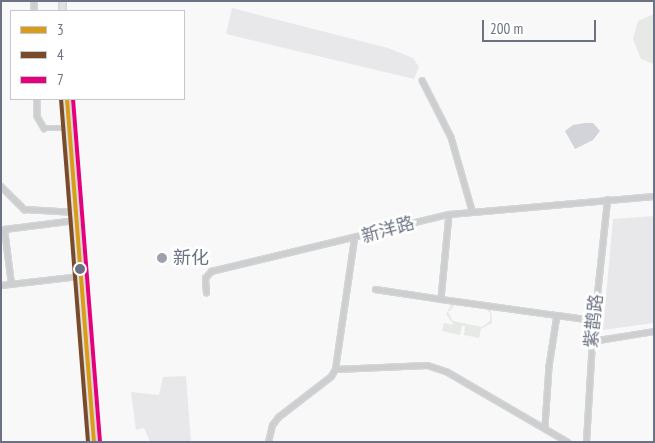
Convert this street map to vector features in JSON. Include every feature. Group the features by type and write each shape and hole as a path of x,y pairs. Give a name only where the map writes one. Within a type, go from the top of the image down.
{"main road":[{"path":"66,100 94,442"}],"street":[{"path":"422,80 451,138 472,210"},
{"path":"37,100 37,116 44,128 68,128"},
{"path":"1,186 24,209 74,212"},
{"name":"新洋路","path":"335,369 354,238 472,210 654,196"},
{"name":"紫鹊路","path":"586,442 592,340 607,200"},
{"path":"441,299 449,214"},
{"path":"11,284 4,229 75,220"},
{"path":"206,293 205,278 211,270 289,250 354,238"},
{"path":"1,285 80,276"},
{"path":"375,289 594,320"},
{"path":"545,427 549,366 557,315"},
{"path":"592,340 654,332"},
{"path":"268,442 272,425 278,418 331,376 335,369 427,365 454,374 500,404 545,427 568,442"}],"shaded area":[{"path":"232,8 388,48 413,58 419,67 414,79 226,34"},
{"path":"654,14 654,64 641,59 633,39 638,21"},
{"path":"593,123 600,131 593,140 575,149 565,131 573,125"},
{"path":"654,216 654,323 603,330 613,219"},
{"path":"453,302 488,307 491,310 492,323 481,329 479,338 464,335 465,326 462,326 460,335 442,331 444,323 454,325 446,314","holes":["456,304 485,308 490,313 490,321 482,327 453,321 448,312"]},
{"path":"186,376 191,442 150,442 144,428 136,430 131,392 159,395 163,377"}],"transit line":[{"name":"4","path":"61,100 88,442"},
{"name":"3","path":"67,100 94,442"},
{"name":"7","path":"73,100 100,442"}],"place":[{"name":"新化","path":"162,258"}]}
